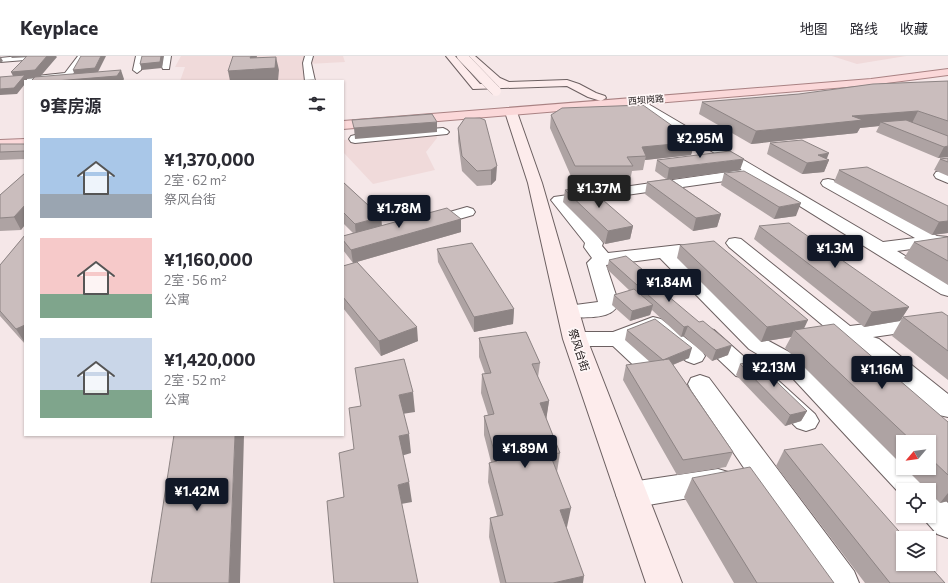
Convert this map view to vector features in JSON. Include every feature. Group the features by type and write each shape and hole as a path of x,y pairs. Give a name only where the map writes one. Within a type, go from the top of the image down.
{"main road":[{"path":"450,56 477,87 568,83 593,96 601,98"},
{"path":"458,56 509,109"},
{"path":"462,56 493,92"},
{"path":"470,56 497,80 508,85"},
{"name":"西坝岗路","path":"344,125 509,109 601,98 860,78 948,67"},
{"name":"西坝岗路","path":"344,118 638,101 892,80 948,72"},
{"name":"祭风台街","path":"509,109 535,185 575,339 664,583"},
{"path":"0,137 24,136"},
{"path":"0,144 24,143"}],"street":[{"path":"4,59 50,56"},
{"path":"34,80 68,75 82,56"},
{"path":"137,70 140,56"},
{"path":"166,68 167,56"},
{"path":"309,56 307,63 310,80"},
{"path":"4,83 20,70 31,58"},
{"path":"4,83 24,81"},
{"path":"638,101 948,290"},
{"path":"355,139 444,132"},
{"path":"641,275 593,247 594,243 559,200 755,173"},
{"path":"828,183 940,242"},
{"path":"416,226 467,212"},
{"path":"880,248 940,242"},
{"path":"732,244 846,333 871,344 948,408"},
{"path":"567,311 598,310 603,309 609,304 596,263 610,258 696,248"},
{"path":"665,252 756,344 794,365 908,483"},
{"path":"575,339 617,338 653,324 694,356"},
{"path":"691,324 696,326 744,370 752,370 806,421"},
{"path":"823,337 921,324"},
{"path":"617,338 653,370"},
{"path":"761,347 792,342"},
{"path":"700,384 842,583"},
{"path":"631,495 764,474"}],"shaded area":[{"path":"181,56 343,56 345,62 308,64 308,80 180,80 185,67 175,67"},
{"path":"832,56 906,56 857,64"},
{"path":"437,133 437,138 426,152 435,170 373,184 344,153 344,140"}],"building":[{"path":"27,56 47,56 35,70 11,72"},
{"path":"81,56 101,56 95,68 73,70"},
{"path":"142,56 161,56 160,62 140,64"},
{"path":"233,56 251,56 250,58 276,57 275,68 228,71"},
{"path":"121,70 117,76 67,80 32,80 35,77"},
{"path":"25,75 14,88 0,89 0,77"},
{"path":"948,81 948,121 918,111 852,116 863,120 756,131 702,102 799,94 873,84"},
{"path":"643,105 695,142 642,147 646,156 627,157 633,166 575,166 551,115 562,108"},
{"path":"432,114 437,122 354,128 352,120"},
{"path":"465,118 480,118 485,120 497,166 491,170 477,171 462,156 458,128"},
{"path":"906,120 948,136 948,146 944,147 881,122"},
{"path":"802,140 829,153 818,155 829,160 807,163 770,143"},
{"path":"0,144 24,144 24,151 0,152"},
{"path":"730,151 744,159 669,168 657,160"},
{"path":"948,158 948,162 940,159"},
{"path":"867,167 948,206 948,221 939,222 839,170"},
{"path":"744,171 801,203 779,207 724,173"},
{"path":"24,174 24,206 14,217 0,218 0,195"},
{"path":"670,179 721,214 696,218 647,182"},
{"path":"344,183 381,217 355,224 344,213"},
{"path":"588,187 633,226 608,231 565,190"},
{"path":"447,208 461,219 351,250 344,241 344,236"},
{"path":"789,223 909,307 872,312 759,226"},
{"path":"24,236 24,325 16,329 0,311 0,265"},
{"path":"948,237 948,261 914,242"},
{"path":"714,241 808,320 767,327 680,245"},
{"path":"472,243 514,309 474,317 437,249"},
{"path":"626,256 654,279 649,280 699,322 703,321 732,345 716,350 688,326 684,327 609,260"},
{"path":"357,262 417,327 379,341 344,298 344,266"},
{"path":"634,289 653,305 632,311 614,295"},
{"path":"942,312 948,316 948,351 903,317"},
{"path":"655,319 692,348 663,360 627,330"},
{"path":"834,324 948,422 948,475 936,464 936,435 906,435 794,330"},
{"path":"526,332 540,363 532,364 549,401 540,403 560,453 550,454 571,508 560,510 584,576 553,583 506,583 490,518 503,515 489,463 497,461 484,416 494,414 482,374 491,373 479,338"},
{"path":"404,359 413,392 399,395 409,434 399,436 409,482 398,485 418,583 334,583 327,501 344,497 339,453 354,449 349,408 361,406 355,368"},
{"path":"669,359 733,452 683,460 626,365"},
{"path":"755,361 807,411 790,415 740,364"},
{"path":"174,436 235,436 229,583 151,583"},
{"path":"822,444 899,531 896,531 896,571 934,571 945,583 890,583 784,450"},
{"path":"750,467 834,583 757,583 692,478"}]}
